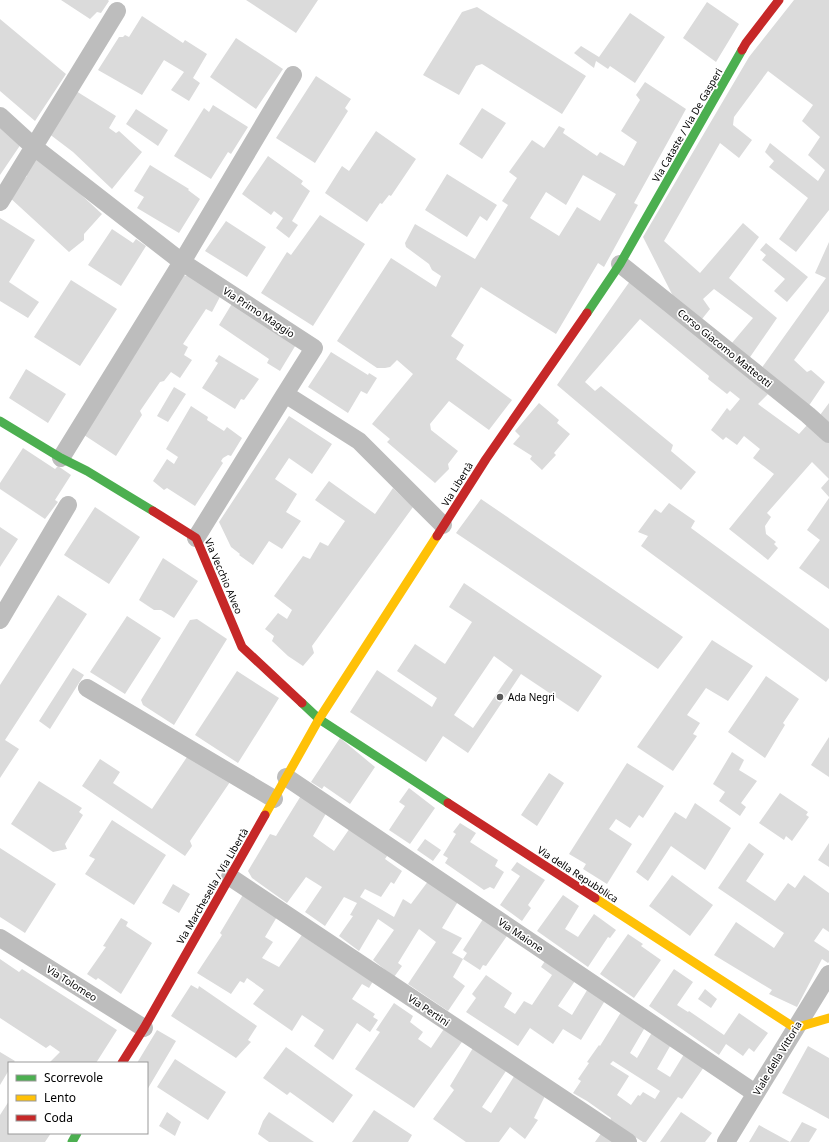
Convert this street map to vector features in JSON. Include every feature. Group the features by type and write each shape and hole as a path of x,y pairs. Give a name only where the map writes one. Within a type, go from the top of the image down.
{"street":[{"name":"Via Cataste / Via De Gasperi","path":"620,264 746,43 779,0"},
{"path":"0,202 117,11"},
{"path":"61,458 182,262 292,75"},
{"name":"Via Primo Maggio","path":"0,116 34,147 182,262 314,348 285,394"},
{"name":"Corso Giacomo Matteotti","path":"620,264 808,415 829,434"},
{"name":"Via Libertà","path":"319,719 486,459 620,264"},
{"path":"196,538 285,394 359,441 443,525"},
{"name":"Via Vecchio Alveo","path":"0,421 61,458 87,471 196,538 242,647 319,719"},
{"path":"0,620 68,505"},
{"path":"87,688 274,799"},
{"name":"Via Marchesella / Via Libertà","path":"123,1062 144,1028 319,719"},
{"name":"Via della Repubblica","path":"319,719 795,1028"},
{"name":"Via Maione","path":"286,777 755,1093"},
{"name":"Via Pertini","path":"230,877 628,1142"},
{"name":"Via Tolomeo","path":"0,938 144,1028"},
{"name":"Viale della Vittoria","path":"726,1142 829,974"},
{"path":"795,1028 829,1018"}],"building":[{"path":"61,0 109,1 101,13 97,12 90,19"},
{"path":"246,0 318,0 296,33"},
{"path":"794,0 829,0 829,210 796,252 779,239 808,198 769,167 774,161 765,152 770,143 818,181 825,170 808,155 820,137 802,121 813,105 768,71 734,117 733,125 752,140 739,158 720,143 664,241 700,273 743,223 759,237 729,278 777,318 748,360 731,344 753,318 714,289 703,299 710,309 702,319 675,300 643,237 749,57"},
{"path":"707,2 739,24 716,62 683,38"},
{"path":"477,7 586,76 562,114 482,64 476,66 459,95 423,75 462,12"},
{"path":"630,13 665,37 635,83 610,66 608,69 596,61 594,68 574,53 581,46 599,57"},
{"path":"142,16 183,43 185,40 207,54 193,78 200,83 189,101 171,90 184,72 164,60 142,95 98,70 119,37 123,37 125,35 129,37"},
{"path":"0,19 66,74 35,121 0,91"},
{"path":"236,38 283,69 256,109 210,77"},
{"path":"316,76 351,99 345,108 348,111 315,163 276,138"},
{"path":"645,82 686,109 634,203 638,205 604,267 598,263 556,334 481,287 451,336 464,345 456,359 512,400 489,430 449,401 430,424 431,430 458,451 448,464 449,469 435,483 387,442 390,439 372,424 413,374 397,360 390,367 377,368 337,341 391,258 436,287 441,276 432,270 429,264 406,247 405,243 415,224 475,259 508,205 502,201 517,178 509,172 532,140 544,148 559,126 565,129 563,133 597,156 600,152 624,166 637,142 621,131 640,100 636,95","holes":["583,175 616,194 600,221 577,207 559,236 530,218 546,192 566,205"]},
{"path":"76,91 116,116 109,128 116,133 119,131 142,152 112,189 73,152 48,133"},
{"path":"213,105 248,127 231,154 228,152 211,179 174,156 204,108 209,112"},
{"path":"482,108 506,123 482,159 459,144"},
{"path":"136,109 168,130 158,146 126,124"},
{"path":"0,124 21,144 0,175"},
{"path":"376,131 416,159 391,196 389,195 382,204 380,203 367,222 325,193 342,166 349,171"},
{"path":"38,155 102,214 84,234 84,240 69,252 8,196 27,176 25,171"},
{"path":"268,156 303,181 301,184 310,191 292,221 298,225 289,238 276,228 283,218 274,211 271,215 242,194"},
{"path":"150,165 189,189 188,190 200,199 179,233 137,208 144,197 134,191"},
{"path":"447,174 497,205 487,221 480,216 467,237 425,210"},
{"path":"320,215 365,244 313,326 261,293 287,252 291,255"},
{"path":"0,218 35,240 9,282 39,302 28,318 0,301"},
{"path":"226,221 266,247 247,277 205,251"},
{"path":"112,229 133,243 136,239 146,246 121,286 88,265"},
{"path":"829,242 829,311 794,360 807,372 811,370 825,382 808,407 761,369 826,278 815,273"},
{"path":"766,243 808,277 787,302 774,291 785,279 762,260 766,255 760,250"},
{"path":"182,274 186,276 189,274 222,293 212,312 206,309 183,344 188,347 184,355 192,360 180,378 171,372 164,381 160,382 140,411 142,415 116,456 84,435"},
{"path":"71,280 117,309 80,366 34,337"},
{"path":"630,281 768,394 758,404 799,434 808,424 829,442 829,479 812,462 767,513 771,517 765,526 766,534 776,542 774,544 778,548 768,560 729,529 774,474 753,458 760,449 744,436 737,445 726,437 723,440 711,430 727,408 730,411 740,399 730,391 727,394 708,379 709,376 640,319 585,382 595,391 601,386 673,445 671,451 696,472 681,490 557,385"},
{"path":"233,302 297,343 280,371 267,363 269,359 219,325"},
{"path":"331,352 368,375 369,373 377,378 367,394 361,391 348,413 308,387"},
{"path":"219,355 259,379 244,400 241,399 235,409 202,388 218,363 215,361"},
{"path":"26,369 66,394 48,423 9,398"},
{"path":"174,387 186,394 168,422 157,416"},
{"path":"539,403 559,420 557,423 570,434 554,453 556,455 542,470 530,459 532,456 513,444 520,436 515,431"},
{"path":"829,403 829,422 820,415"},
{"path":"191,406 208,417 207,420 224,431 227,427 242,438 231,456 228,455 223,458 221,461 223,463 195,506 167,488 164,490 153,481 167,459 174,464 178,457 166,449"},
{"path":"289,416 332,444 312,474 289,458 275,479 297,494 286,512 301,521 282,549 269,541 253,565 231,547 219,522"},
{"path":"23,448 55,469 58,466 71,475 55,500 58,502 45,519 0,489 0,483"},
{"path":"829,479 829,497 821,488"},
{"path":"329,481 375,514 393,488 413,507 312,646 314,653 303,666 288,656 272,641 274,636 265,629 278,613 287,619 292,610 274,596 303,556 310,559 320,542 328,546 345,521 315,500"},
{"path":"829,498 829,589 799,568 820,540 807,530"},
{"path":"481,499 683,637 658,669 456,533"},
{"path":"669,503 695,521 691,528 829,629 829,678 826,682 641,546 648,536 638,532 655,509 661,513"},
{"path":"95,507 140,537 109,584 64,555"},
{"path":"0,527 18,539 0,567"},
{"path":"163,558 198,581 174,618 161,610 154,610 139,600"},
{"path":"464,583 602,676 578,712 521,674 468,753 443,736 426,762 350,712 377,670 432,707 437,698 397,671 415,644 445,664 472,622 449,607","holes":["494,656 513,670 473,728 454,715"]},
{"path":"58,595 87,614 5,740 19,749 0,778 0,685"},
{"path":"127,616 161,638 125,694 90,672"},
{"path":"197,619 227,639 174,725 143,705 141,700 190,620"},
{"path":"712,640 753,666 728,701 706,688 687,715 700,723 693,734 697,736 673,771 637,747"},
{"path":"73,668 84,675 50,729 39,721"},
{"path":"237,671 279,698 238,763 195,735"},
{"path":"766,676 799,699 783,723 785,725 765,758 728,732"},
{"path":"829,737 829,777 811,765"},
{"path":"340,738 375,767 350,804 324,786 322,789 311,782"},
{"path":"732,752 744,760 739,770 757,781 741,803 746,807 740,816 719,801 725,792 713,784"},
{"path":"189,754 230,782 190,841 192,846 185,856 82,786 100,759 120,772 113,783 152,809"},
{"path":"627,763 664,786 643,818 639,815 630,828 616,819 609,829 632,844 607,884 583,869 586,864 569,854"},
{"path":"549,773 564,783 537,826 521,815"},
{"path":"39,781 82,808 79,812 83,815 65,844 67,849 53,852 11,824"},
{"path":"409,788 435,808 410,844 389,830 405,806 399,802"},
{"path":"780,793 808,812 806,815 809,817 792,841 786,836 784,840 759,823"},
{"path":"302,794 328,810 313,836 334,851 350,828 389,853 385,859 402,871 394,884 391,882 381,897 365,889 360,897 394,917 403,899 411,904 429,880 459,900 442,928 462,938 452,953 463,959 453,977 465,986 448,1011 408,984 436,942 419,929 398,963 402,966 394,977 373,960 394,930 378,919 359,951 339,936 353,916 350,915 357,903 344,897 325,926 305,912 322,887 306,877 287,903 252,878 248,871 270,834 276,836"},
{"path":"695,803 731,828 705,870 671,846 648,881 636,872 675,812 686,819"},
{"path":"112,820 166,855 134,905 85,874 95,859 89,856"},
{"path":"460,823 476,833 470,842 498,860 495,866 504,872 494,889 490,887 484,890 445,863 448,858 443,855 456,834 453,832"},
{"path":"425,839 441,850 433,861 417,850"},
{"path":"749,843 764,854 746,881 775,901 788,883 795,888 804,875 829,893 829,932 823,928 814,941 829,951 829,962 828,963 822,959 797,1007 769,994 772,990 714,955 736,922 774,948 784,933 718,888"},
{"path":"829,843 829,867 818,860"},
{"path":"0,848 56,884 25,933 0,917"},
{"path":"517,862 545,880 528,905 531,908 522,921 500,905 520,876 511,870"},
{"path":"672,875 713,905 690,936 649,906"},
{"path":"173,884 190,894 179,913 162,903"},
{"path":"244,893 278,915 265,937 273,942 262,958 279,967 304,932 375,978 369,988 362,984 352,999 375,1014 373,1017 378,1020 370,1032 357,1023 333,1060 314,1046 324,1030 302,1015 292,1031 253,1004 264,990 247,978 244,983 240,981 231,994 197,973 222,935 220,933"},
{"path":"563,895 579,906 565,929 578,937 594,914 616,930 610,938 608,937 588,967 537,931"},
{"path":"485,916 509,933 486,966 483,965 480,970 463,959 467,953 463,950"},
{"path":"121,918 128,922 126,926 152,943 121,994 98,978 96,980 87,974 106,947 103,946"},
{"path":"628,934 643,944 641,946 661,960 634,998 600,974"},
{"path":"547,958 577,978 558,1006 572,1015 589,987 606,999 581,1040 563,1029 553,1044 530,1028 518,1046 466,1012 476,998 472,994 486,975 512,993 504,1007 515,1014 524,1001 532,1005 552,975 541,967"},
{"path":"0,959 19,972 22,969 117,1030 97,1062 50,1062 60,1052 50,1045 46,1048 0,1018"},
{"path":"674,969 693,982 677,1005 688,1012 689,1011 724,1035 739,1013 768,1033 754,1052 749,1048 743,1056 726,1044 719,1055 649,1006"},
{"path":"191,985 198,989 199,986 257,1026 248,1040 251,1042 236,1058 171,1016"},
{"path":"705,989 717,999 711,1008 698,999"},
{"path":"394,1003 413,1016 410,1022 423,1032 418,1039 431,1048 448,1023 467,1035 414,1108 355,1069 380,1032 376,1030"},
{"path":"623,1009 647,1024 630,1053 637,1058 654,1029 673,1041 657,1069 670,1077 686,1051 706,1064 682,1099 678,1097 646,1142 643,1142 610,1121 611,1118 573,1093 581,1081 578,1079 589,1063 587,1062 599,1045 600,1046","holes":["613,1061 660,1091 655,1099 643,1092 640,1096 638,1095 631,1105 617,1095 629,1076 610,1064"]},
{"path":"157,1030 176,1041 148,1088 148,1062 138,1062"},
{"path":"476,1043 510,1065 482,1107 491,1113 518,1070 547,1092 534,1118 538,1120 525,1139 510,1127 499,1142 466,1142 433,1119 454,1090 450,1086"},
{"path":"808,1046 829,1058 829,1119 782,1093"},
{"path":"286,1047 353,1095 333,1123 290,1092 287,1095 263,1078"},
{"path":"0,1052 15,1061 8,1062 8,1072 0,1085"},
{"path":"175,1059 226,1092 208,1120 157,1087"},
{"path":"8,1103 8,1134 50,1134 45,1142 0,1142 0,1115"},
{"path":"374,1110 412,1135 408,1142 352,1142"},
{"path":"167,1112 181,1122 175,1136 159,1126"},
{"path":"269,1112 314,1142 269,1142 258,1134 263,1121"},
{"path":"681,1112 712,1133 705,1142 660,1142"},
{"path":"802,1122 817,1129 809,1142 790,1142"},
{"path":"759,1125 790,1142 749,1142"},
{"path":"602,1132 617,1142 595,1142"}],"traffic: fast":[{"path":"587,313 620,264 742,50"},
{"path":"0,421 153,511"},
{"path":"302,703 319,719 448,803"},
{"path":"72,1142 76,1134"}],"traffic: slow":[{"path":"265,815 319,719 437,536"},
{"path":"595,898 795,1028 829,1018"}],"traffic: jam":[{"path":"742,50 779,0"},
{"path":"437,536 486,459 587,313"},
{"path":"153,511 196,538 242,647 302,703"},
{"path":"448,803 595,898"},
{"path":"123,1062 144,1028 265,815"}],"place":[{"name":"Ada Negri","path":"500,697"}]}
